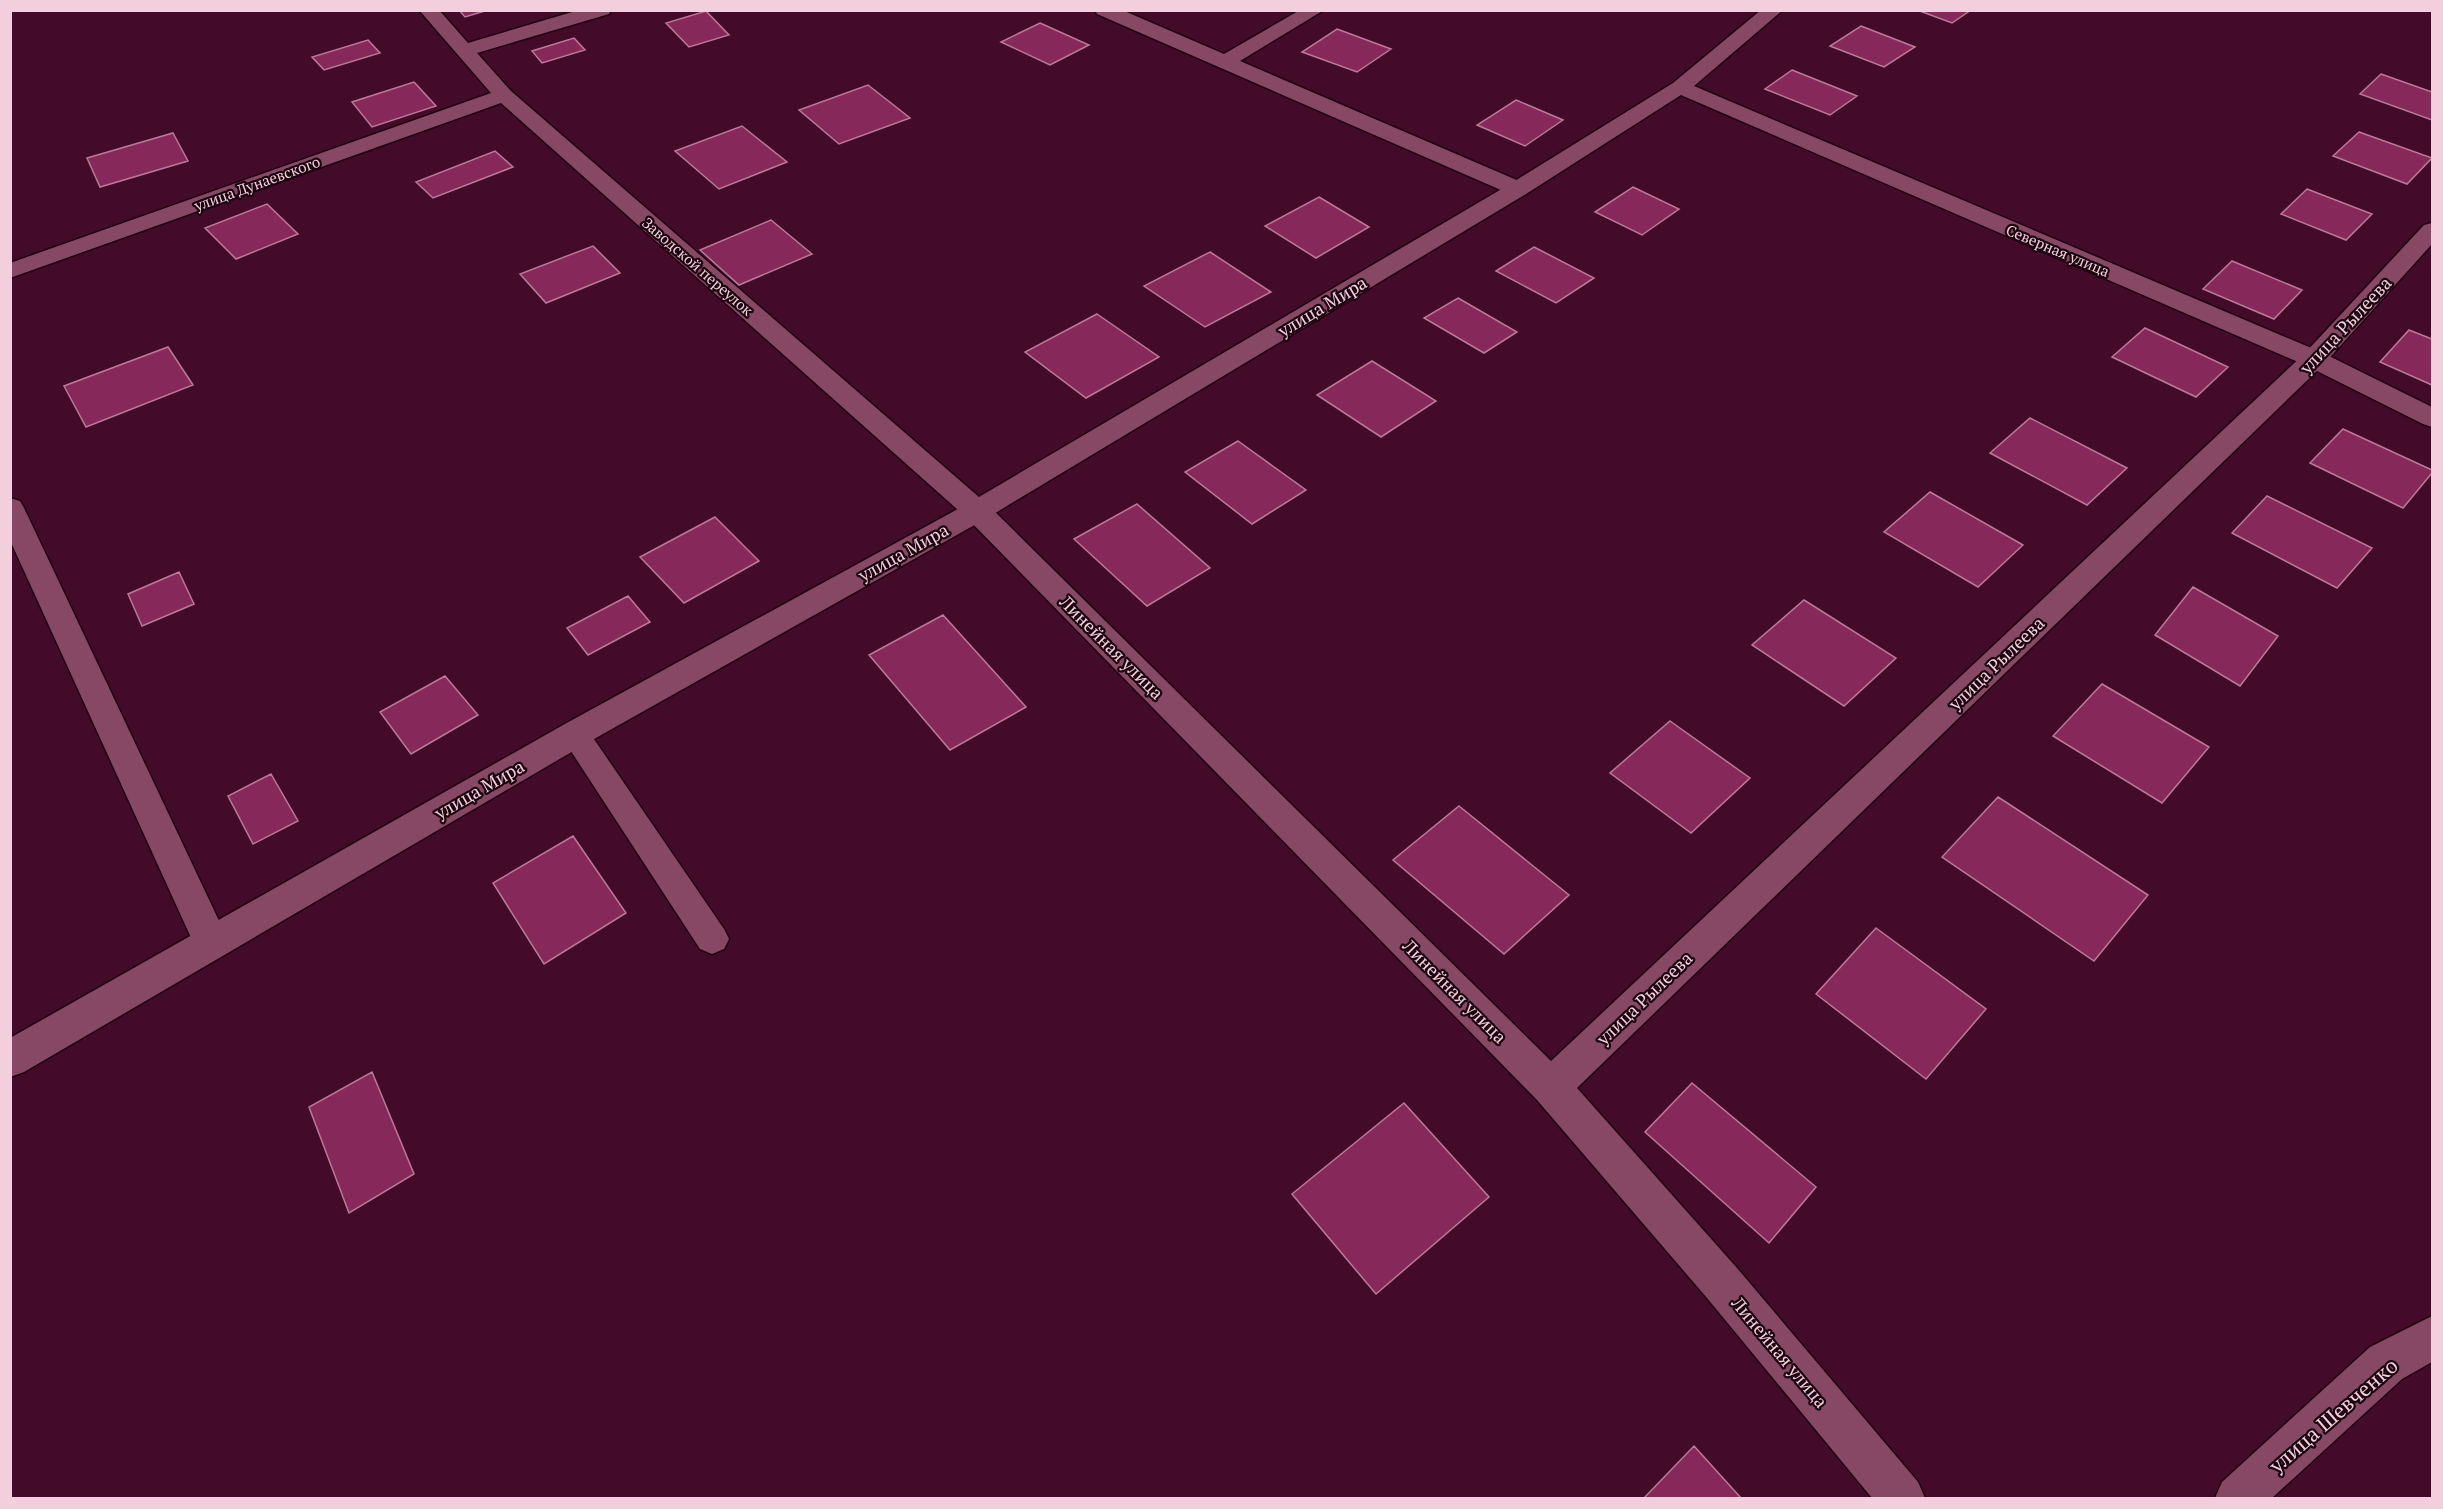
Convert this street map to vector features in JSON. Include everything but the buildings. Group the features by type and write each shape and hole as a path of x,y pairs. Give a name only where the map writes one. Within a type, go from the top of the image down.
{"street":[{"name":"Заводской переулок","path":"428,10 504,95 977,511"},
{"path":"464,50 602,10"},
{"path":"1104,10 1518,189"},
{"path":"1223,63 1315,10"},
{"name":"улица Мира","path":"10,1059 575,734 977,511 1518,189 1680,87 1774,10"},
{"name":"Северная улица","path":"1680,87 2314,360 2433,418"},
{"name":"улица Дунаевского","path":"10,271 504,95"},
{"name":"улица Рылеева","path":"1551,1087 2314,360 2433,230"},
{"path":"10,508 211,942"},
{"name":"Линейная улица","path":"977,511 1551,1087 1722,1283 1902,1498"},
{"name":"улица Шевченко","path":"2238,1498 2386,1363 2433,1338"}],"lane":[{"path":"575,734 712,939"}]}
